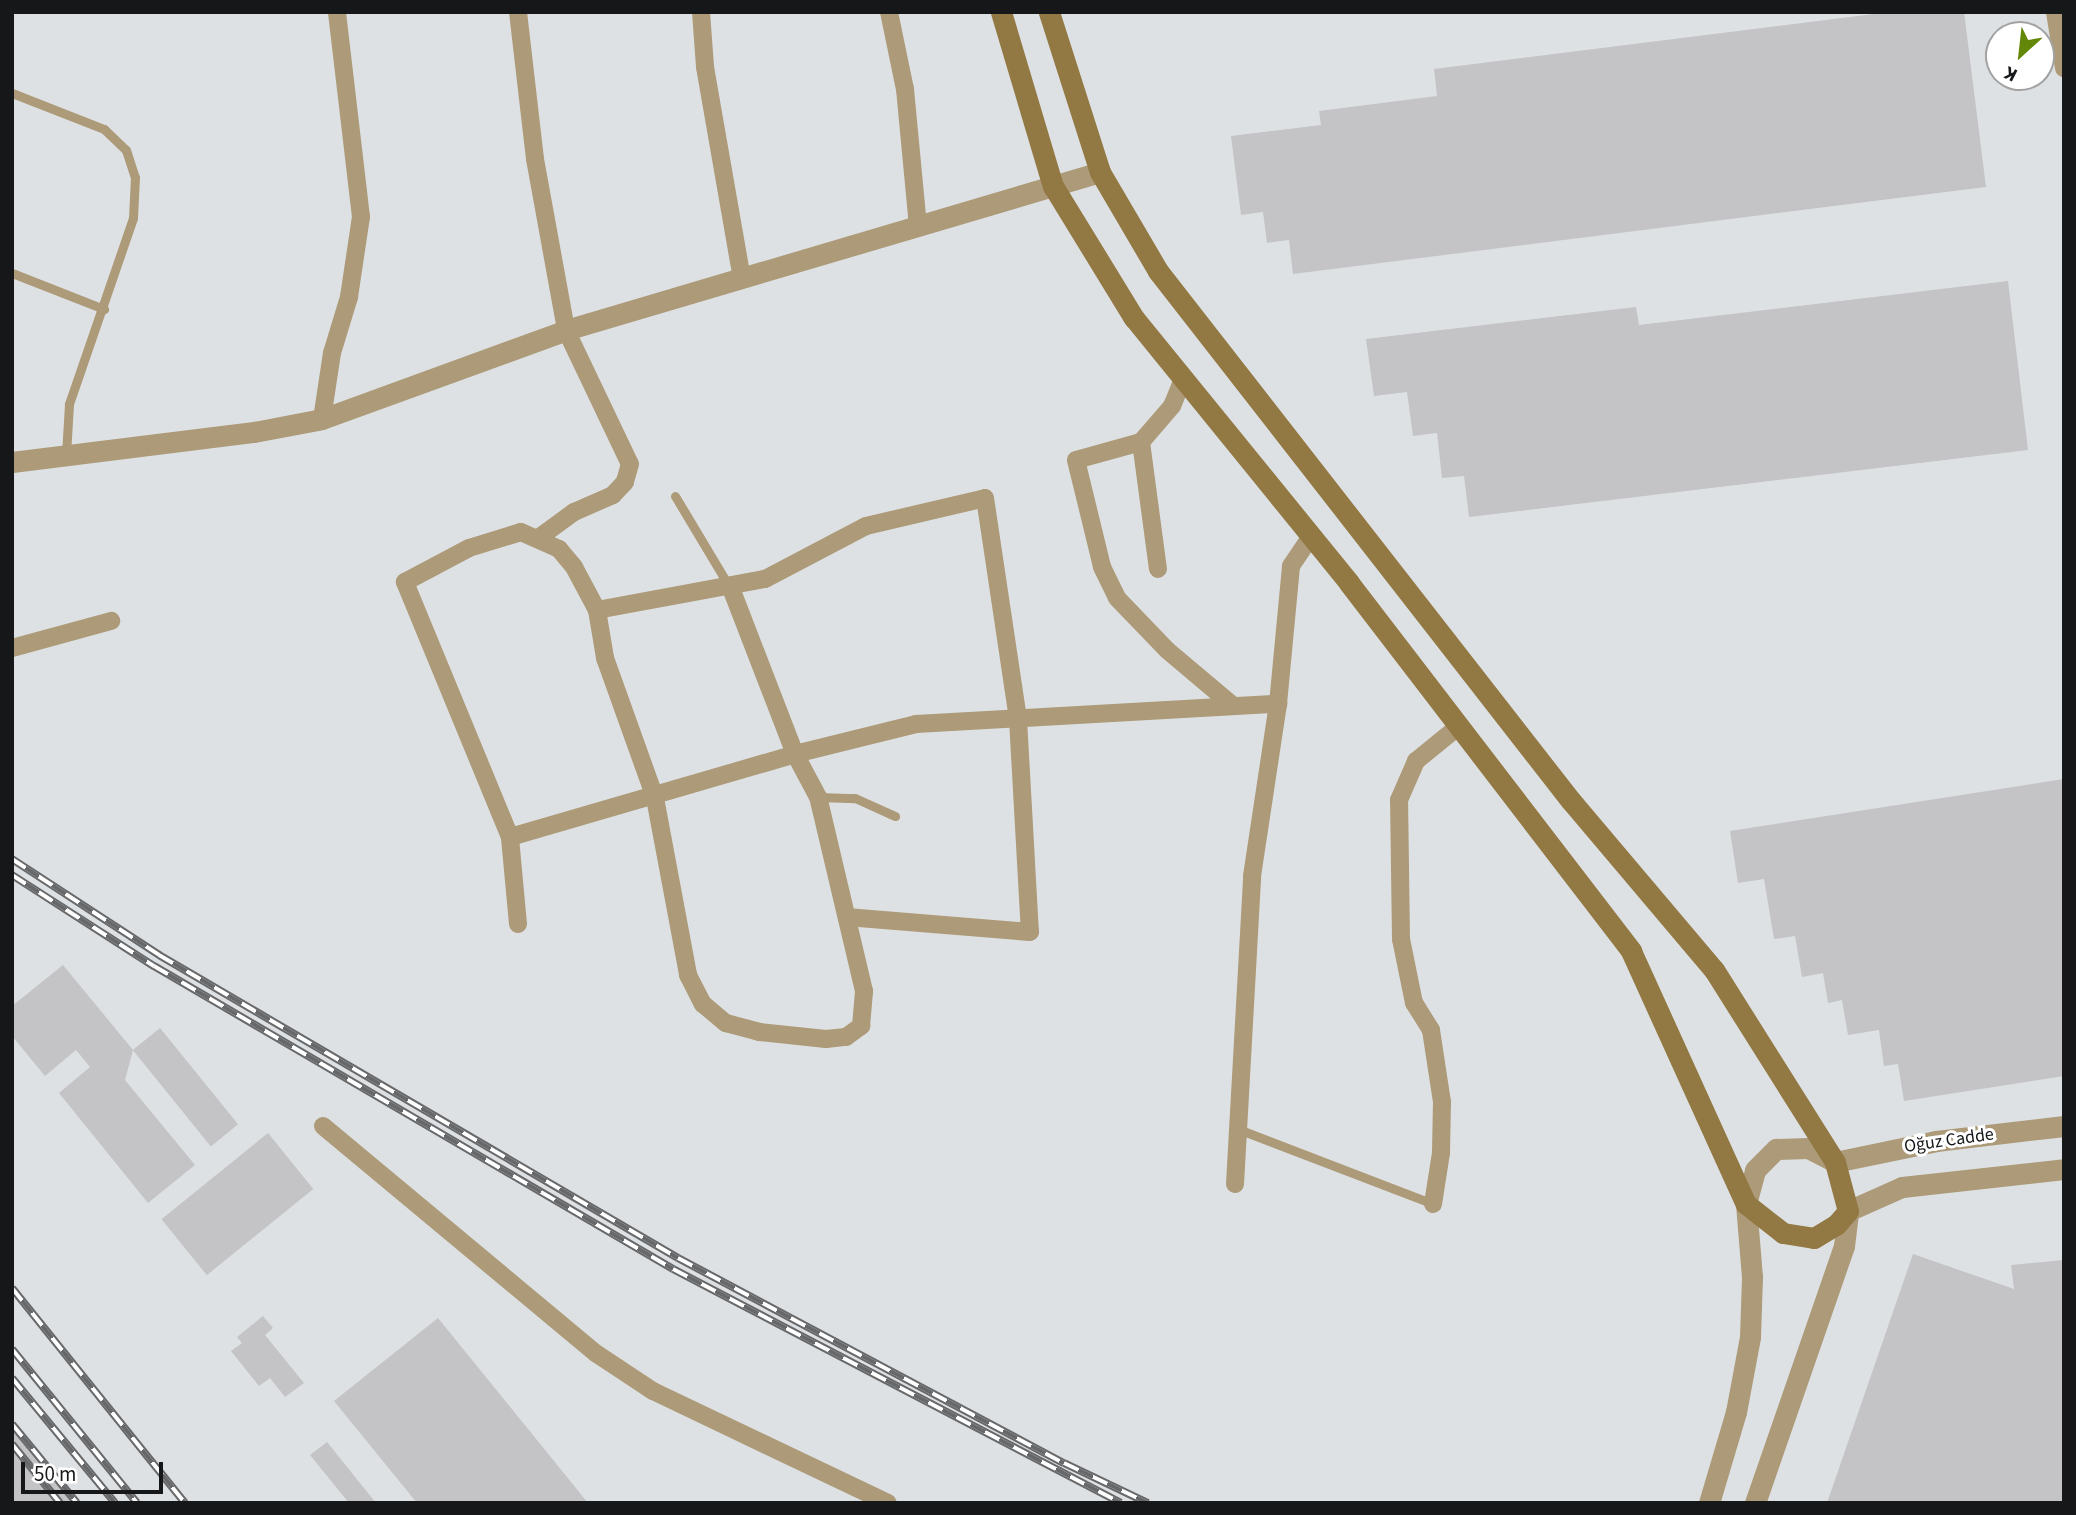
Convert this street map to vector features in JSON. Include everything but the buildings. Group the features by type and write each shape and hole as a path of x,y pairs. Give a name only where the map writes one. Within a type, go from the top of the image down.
{"main road":[{"path":"1001,12 1053,186 1134,318 1311,536 1631,951 1746,1204 1783,1233 1814,1238 1836,1225 1848,1211 1835,1162 1714,970 1571,801 1158,271 1100,172 1049,12"}],"street":[{"path":"322,419 361,217 337,12"},
{"path":"517,12 535,159 566,330 630,464 625,482 613,495 574,512 540,537"},
{"path":"701,12 705,67 742,278"},
{"path":"889,12 905,89 918,226"},
{"path":"2055,12 2064,68"},
{"path":"12,462 254,432 322,419 566,330 1100,172"},
{"path":"1184,379 1172,406 1141,442 1076,460 1102,567 1117,598 1167,650 1231,704"},
{"path":"1141,442 1158,569"},
{"path":"597,610 731,588 765,579 866,526 985,498 1017,719 1030,932 847,917"},
{"path":"518,924 510,837 404,582 499,536 521,532 540,537 574,567 597,610 605,659 655,798 688,975 703,1004 726,1023 759,1032 826,1039 858,1031 863,1020 864,991 818,797 795,754 731,588"},
{"path":"1235,1184 1252,876 1278,704 1291,566 1311,536"},
{"path":"12,648 111,621"},
{"path":"510,837 655,798 795,754 916,724 1231,704 1278,704"},
{"path":"1433,1204 1441,1153 1442,1102 1430,1030 1415,1003 1401,939 1399,800 1416,761 1459,726"},
{"path":"323,1126 597,1354 653,1391 888,1503"},
{"name":"Oğuz Cadde","path":"1835,1162 1936,1141 2064,1126"},
{"path":"1709,1503 1736,1412 1750,1337 1752,1277 1746,1204 1755,1170 1776,1149 1808,1148 1835,1162"},
{"path":"1755,1503 1844,1246 1848,1211 1902,1187 2064,1169"}],"lane":[{"path":"12,93 94,122 120,143 129,157 136,204 104,309 69,404 66,456"},
{"path":"12,273 104,309"},
{"path":"675,496 731,588"},
{"path":"818,797 855,797 895,816"},
{"path":"1238,1129 1433,1204"}],"railway":[{"path":"12,859 159,955 678,1258 1064,1463 1148,1503"},
{"path":"12,875 154,966 673,1269 1121,1503"},
{"path":"12,1288 185,1503"},
{"path":"12,1349 137,1503"},
{"path":"12,1378 115,1503"},
{"path":"12,1424 77,1503"},
{"path":"12,1444 60,1503"}]}
